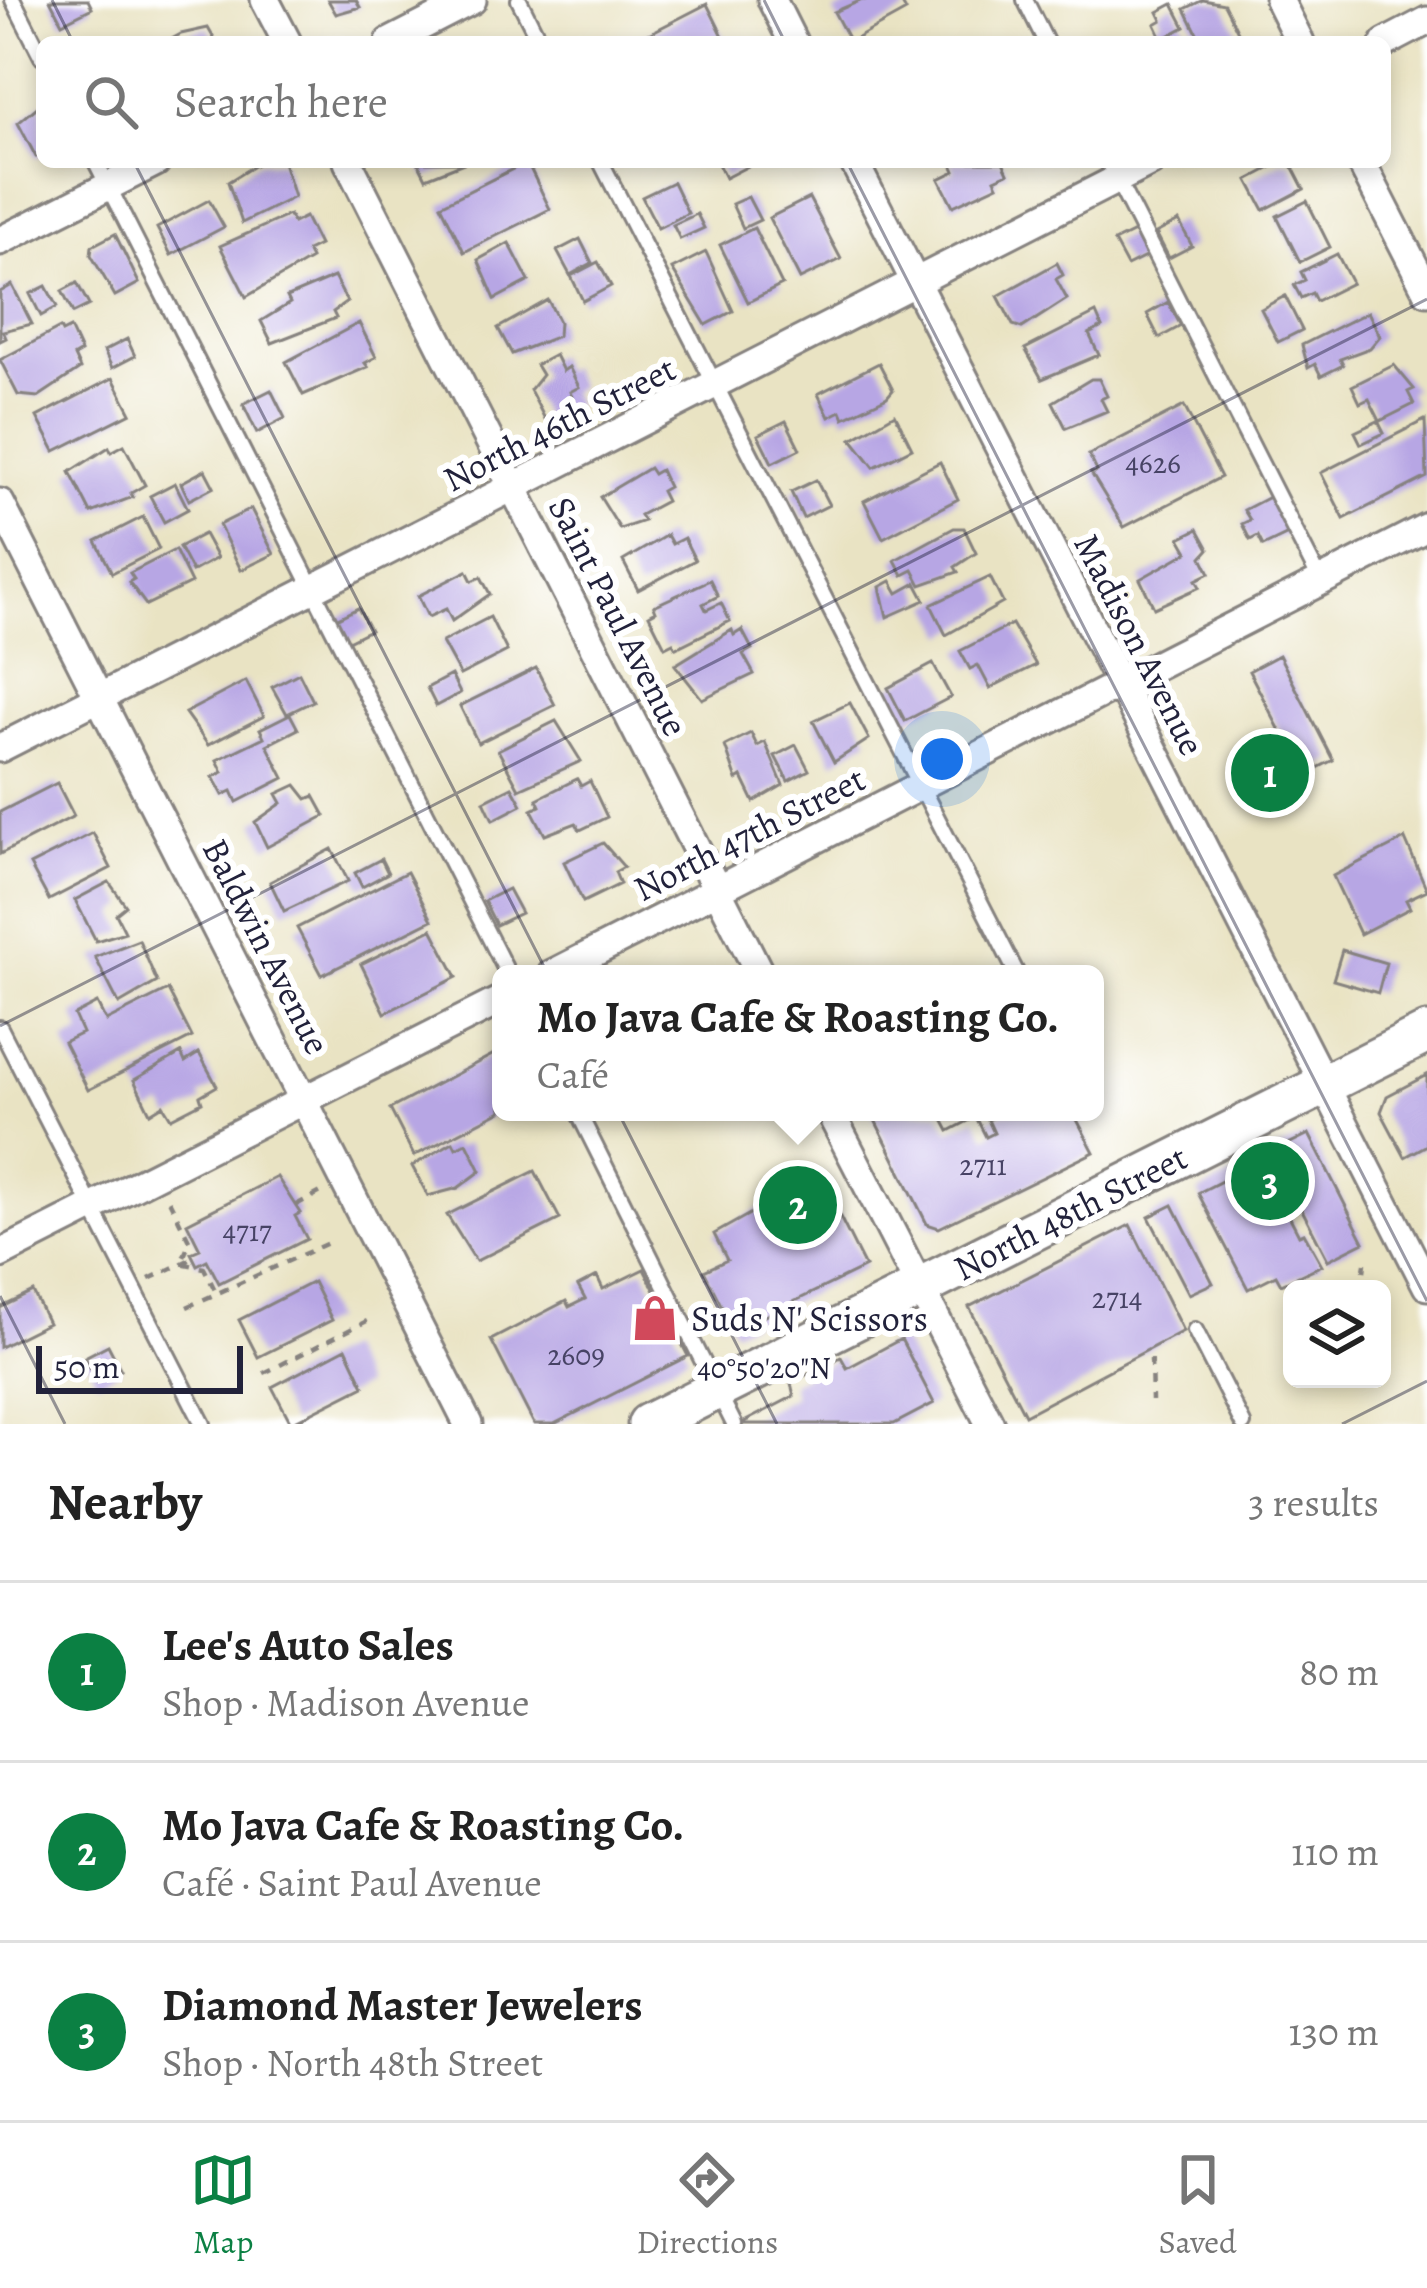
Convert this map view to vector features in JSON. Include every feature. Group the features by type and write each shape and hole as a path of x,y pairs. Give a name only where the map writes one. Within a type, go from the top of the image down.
{"main road":[{"name":"North 48th Street","path":"648,1424 726,1407 920,1287 1427,1033"}],"street":[{"path":"265,0 283,36"},
{"path":"402,36 472,0"},
{"path":"772,0 790,36"},
{"path":"1279,0 1297,36"},
{"path":"1391,40 1427,21"},
{"name":"Saint Paul Avenue","path":"351,168 755,965"},
{"name":"Madison Avenue","path":"857,168 1427,1286"},
{"path":"1364,168 1427,291"},
{"name":"North 46th Street","path":"0,748 915,282 1112,171"},
{"path":"0,241 102,174"},
{"name":"Baldwin Avenue","path":"0,502 468,1424"},
{"name":"North 47th Street","path":"569,965 1427,527"},
{"path":"0,1254 492,1005"},
{"path":"835,1121 990,1424"}],"lane":[{"path":"13,0 36,45"},
{"path":"519,0 537,36"},
{"path":"1025,0 1043,36"},
{"path":"604,168 1012,965"},
{"path":"1112,171 1321,582"},
{"path":"102,174 503,965"},
{"path":"0,1028 203,1424"},
{"path":"583,1121 726,1407"},
{"path":"1195,1330 1244,1424"}],"path":[{"path":"296,1205 331,1186"},
{"path":"164,1190 190,1242 181,1263"},
{"path":"181,1263 204,1268 219,1297 328,1243"},
{"path":"133,1287 193,1258"},
{"path":"1363,1280 1365,1263"},
{"path":"187,1307 217,1293"},
{"path":"264,1373 367,1321"},
{"path":"1151,1359 1152,1401"}],"building":[{"path":"50,0 88,0 92,8 62,23"},
{"path":"328,0 356,0 360,7 336,14"},
{"path":"862,0 900,0 906,11 861,36 847,36 834,12"},
{"path":"1203,0 1224,4 1240,36 1198,36 1185,9"},
{"path":"707,4 723,36 645,36"},
{"path":"1173,4 1185,27 1161,36 1155,24 1162,20 1158,12"},
{"path":"208,28 213,36 177,36"},
{"path":"36,108 36,157 18,123"},
{"path":"250,168 285,168 294,197 242,223 228,182"},
{"path":"421,168 451,168 426,178"},
{"path":"515,168 530,168 550,209 464,252 441,205"},
{"path":"720,168 744,168 725,178"},
{"path":"1006,168 1008,173 995,179 998,185 953,206 939,179 955,171"},
{"path":"1271,168 1293,168 1304,189 1264,210 1248,180"},
{"path":"673,182 688,213 658,228 642,197"},
{"path":"748,197 760,220 743,228 732,204"},
{"path":"809,198 841,259 800,279 769,218"},
{"path":"209,200 224,227 171,255 157,228"},
{"path":"1307,201 1330,247 1300,262 1277,216"},
{"path":"697,214 704,228 680,239 673,225"},
{"path":"289,215 293,223 305,217 319,245 307,251 311,259 246,297 220,246"},
{"path":"1179,221 1192,246 1169,258 1156,233"},
{"path":"754,228 782,285 748,302 720,245"},
{"path":"1134,232 1147,256 1127,266 1114,242"},
{"path":"115,234 139,283 115,296 91,255 92,246"},
{"path":"580,239 592,263 570,275 557,251"},
{"path":"509,243 529,281 495,299 478,260"},
{"path":"706,252 733,311 706,325 672,269"},
{"path":"1337,254 1352,283 1316,301 1312,293 1301,298 1294,285 1305,280 1301,272"},
{"path":"598,262 611,286 583,301 571,276"},
{"path":"1057,263 1063,275 1056,279 1067,299 1022,328 1013,325 998,296"},
{"path":"334,277 347,302 333,312 336,318 272,343 261,321 290,303 287,297"},
{"path":"77,283 89,305 73,313 62,291"},
{"path":"12,285 32,324 3,331 6,338 0,341 0,292"},
{"path":"46,286 57,307 41,316 30,294"},
{"path":"1285,296 1302,330 1278,342 1261,309"},
{"path":"548,300 559,322 558,336 512,354 498,328"},
{"path":"1168,302 1181,326 1159,338 1147,314"},
{"path":"1368,312 1380,336 1370,348 1340,359 1343,365 1321,376 1315,364 1308,368 1302,345"},
{"path":"1096,313 1102,327 1089,334 1099,355 1042,379 1025,349"},
{"path":"359,323 376,357 365,363 368,367 303,395 286,362"},
{"path":"60,328 62,332 70,328 81,352 74,356 80,369 38,397 18,395 0,360"},
{"path":"127,339 135,356 112,368 104,351"},
{"path":"555,355 563,371 569,367 579,387 570,392 576,406 545,419 530,390 542,375 536,365"},
{"path":"879,363 893,390 887,397 844,418 841,411 829,417 818,394"},
{"path":"1394,365 1414,389 1408,392 1414,404 1380,421 1369,399 1360,403 1352,386"},
{"path":"113,378 131,413 55,451 37,417"},
{"path":"1099,379 1107,396 1101,399 1107,411 1066,428 1053,402"},
{"path":"271,390 285,418 257,433 243,404"},
{"path":"1184,406 1221,477 1124,527 1091,473 1097,471 1089,455"},
{"path":"895,414 912,448 874,467 852,439"},
{"path":"1425,420 1427,477 1344,519 1321,473"},
{"path":"786,421 800,449 772,463 758,435"},
{"path":"1378,421 1384,433 1361,444 1355,432"},
{"path":"124,445 145,485 131,493 133,497 91,513 70,472 109,447 111,452"},
{"path":"940,462 958,499 883,538 864,501"},
{"path":"649,468 653,474 660,470 668,487 661,491 666,501 640,515 644,521 620,529 600,497"},
{"path":"205,470 214,487 189,500 181,483"},
{"path":"816,480 829,505 803,518 791,492"},
{"path":"175,483 188,509 164,522 150,496"},
{"path":"1271,496 1290,533 1263,546 1258,536 1250,540 1242,524 1250,520 1244,510"},
{"path":"251,509 274,554 241,570 219,525"},
{"path":"143,517 159,549 112,573 96,541"},
{"path":"954,528 964,528 976,553 955,567 958,572 921,585 913,570 903,575 895,560"},
{"path":"1198,529 1209,549 1202,557 1210,573 1196,580 1200,587 1154,608 1140,579 1188,552 1180,538"},
{"path":"204,534 217,558 192,572 179,547"},
{"path":"667,535 672,544 684,538 695,560 638,590 623,561"},
{"path":"175,550 191,583 146,605 129,582 134,579 130,573"},
{"path":"467,571 472,581 481,577 490,594 452,621 446,609 428,617 418,596"},
{"path":"990,577 1003,603 946,635 931,605"},
{"path":"710,580 718,596 703,604 706,610 721,603 730,621 676,648 673,643 665,647 649,615 656,611 654,606"},
{"path":"891,581 898,593 916,583 925,600 887,617 880,587"},
{"path":"358,608 370,630 348,641 336,619"},
{"path":"490,617 507,651 460,675 442,642"},
{"path":"1012,624 1036,665 990,688 978,665 970,669 960,651"},
{"path":"732,630 734,635 742,630 752,649 743,654 754,674 702,699 675,665"},
{"path":"1279,655 1333,760 1251,802 1234,771 1287,744 1249,671"},
{"path":"933,664 951,697 905,721 888,688"},
{"path":"536,668 555,705 478,743 460,706"},
{"path":"299,673 313,701 287,714 272,687"},
{"path":"451,675 460,693 436,706 427,688"},
{"path":"246,681 264,716 208,745 185,713"},
{"path":"850,703 869,739 834,762 813,721"},
{"path":"290,714 298,729 267,745 284,778 237,802 232,791 223,795 213,777 223,772 217,760 264,737 260,729"},
{"path":"556,721 581,761 519,789 498,750"},
{"path":"751,733 757,746 765,742 783,785 754,802 742,777 737,780 725,746"},
{"path":"796,745 809,770 788,781 775,756"},
{"path":"577,779 581,786 590,781 607,817 580,830 576,823 545,835 532,810 540,806 537,799"},
{"path":"57,783 74,816 0,854 0,812"},
{"path":"296,785 307,799 314,796 325,816 267,847 255,822 282,803 277,794"},
{"path":"512,787 522,805 493,820 484,801"},
{"path":"93,833 111,868 49,900 30,865"},
{"path":"1405,839 1427,890 1406,900 1410,908 1360,934 1333,876"},
{"path":"603,843 624,867 615,872 620,884 583,902 564,862"},
{"path":"332,849 348,881 284,911 270,882"},
{"path":"381,859 388,873 362,887 355,873"},
{"path":"407,872 432,920 322,975 297,928"},
{"path":"109,882 126,906 116,914 125,932 96,941 75,900"},
{"path":"508,889 521,913 496,925 484,901"},
{"path":"432,929 457,977 385,1013 361,964"},
{"path":"139,940 157,982 119,1004 95,957"},
{"path":"1342,950 1386,963 1378,993 1333,980"},
{"path":"168,990 192,1037 88,1090 64,1042 82,1033 74,1015 97,1003 106,1021"},
{"path":"181,1053 185,1062 199,1053 217,1086 200,1096 202,1102 171,1118 163,1105 150,1113 134,1080"},
{"path":"492,1055 492,1116 414,1156 390,1109"},
{"path":"1427,1075 1427,1145 1405,1157 1381,1112 1387,1096"},
{"path":"876,1121 944,1121 949,1131 978,1121 986,1137 994,1133 988,1121 1078,1121 1094,1152 939,1228 927,1224"},
{"path":"1309,1134 1364,1242 1328,1260 1272,1152"},
{"path":"453,1142 456,1148 467,1143 481,1171 458,1188 428,1196 412,1166"},
{"path":"1267,1158 1293,1207 1286,1210 1322,1265 1281,1284 1276,1275 1248,1289 1198,1193"},
{"path":"535,1171 560,1219 476,1261 447,1215"},
{"path":"819,1175 865,1267 734,1331 704,1271 727,1260 714,1234"},
{"path":"277,1177 300,1213 295,1216 307,1239 219,1283 207,1260 197,1265 191,1253 200,1249 187,1223"},
{"path":"1173,1205 1213,1283 1189,1294 1149,1217"},
{"path":"1130,1225 1183,1331 1025,1415 969,1307"},
{"path":"644,1269 688,1356 554,1424 534,1424 491,1340 566,1301 569,1307 585,1299 578,1286 597,1276 603,1289"},
{"path":"313,1282 332,1320 258,1357 239,1320"},
{"path":"33,1292 48,1323 0,1347 0,1308"},
{"path":"901,1339 934,1403 894,1424 740,1424 794,1396 791,1383 841,1357 847,1368"},
{"path":"108,1345 121,1370 97,1382 85,1357"},
{"path":"346,1348 364,1386 291,1423 272,1387"}],"place":[{"name":"Lee's Auto Sales","path":"1270,773"},
{"name":"Diamond Master Jewelers","path":"1270,1181"},
{"name":"Mo Java Cafe & Roasting Co.","path":"798,1205"},
{"name":"Suds N' Scissors","path":"655,1318"}]}
